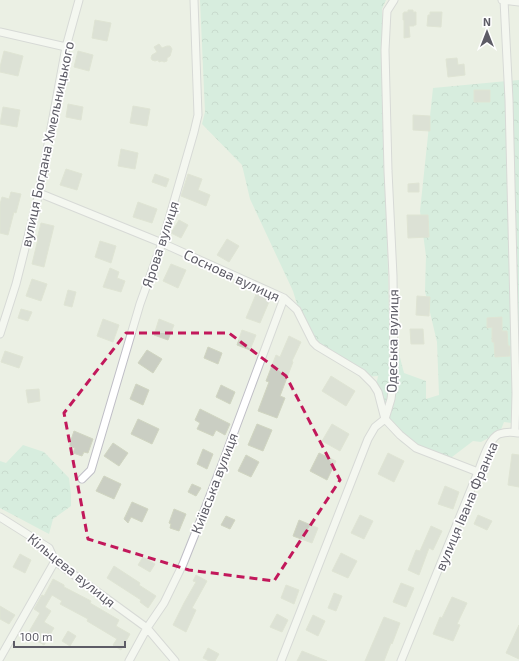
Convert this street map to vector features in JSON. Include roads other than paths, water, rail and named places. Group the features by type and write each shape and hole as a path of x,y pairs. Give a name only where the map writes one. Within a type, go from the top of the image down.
{"street":[{"name":"вулиця Богдана Хмельницького","path":"0,334 16,284 39,193 66,47 79,0"},
{"name":"Ярова вулиця","path":"82,478 91,470 140,304 162,242 198,115 194,0"},
{"name":"Одеська вулиця","path":"281,661 368,439 376,427 385,419 391,399 394,376 393,276 388,171 385,50 387,12 394,0"},
{"path":"503,0 519,2"},
{"name":"вулиця Івана Франка","path":"401,661 490,444 499,434 506,432 517,432 509,100 503,0"},
{"path":"0,32 66,47"},
{"name":"Соснова вулиця","path":"39,193 162,242 284,298 297,310 313,342 317,346 362,373 373,384 378,392 385,419 400,435 416,448 478,472"},
{"name":"Київська вулиця","path":"129,661 147,628 164,603 201,520 284,298"},
{"name":"Кільцева вулиця","path":"0,516 49,548 55,561 147,628 175,661"},
{"path":"0,658 55,561"}]}
